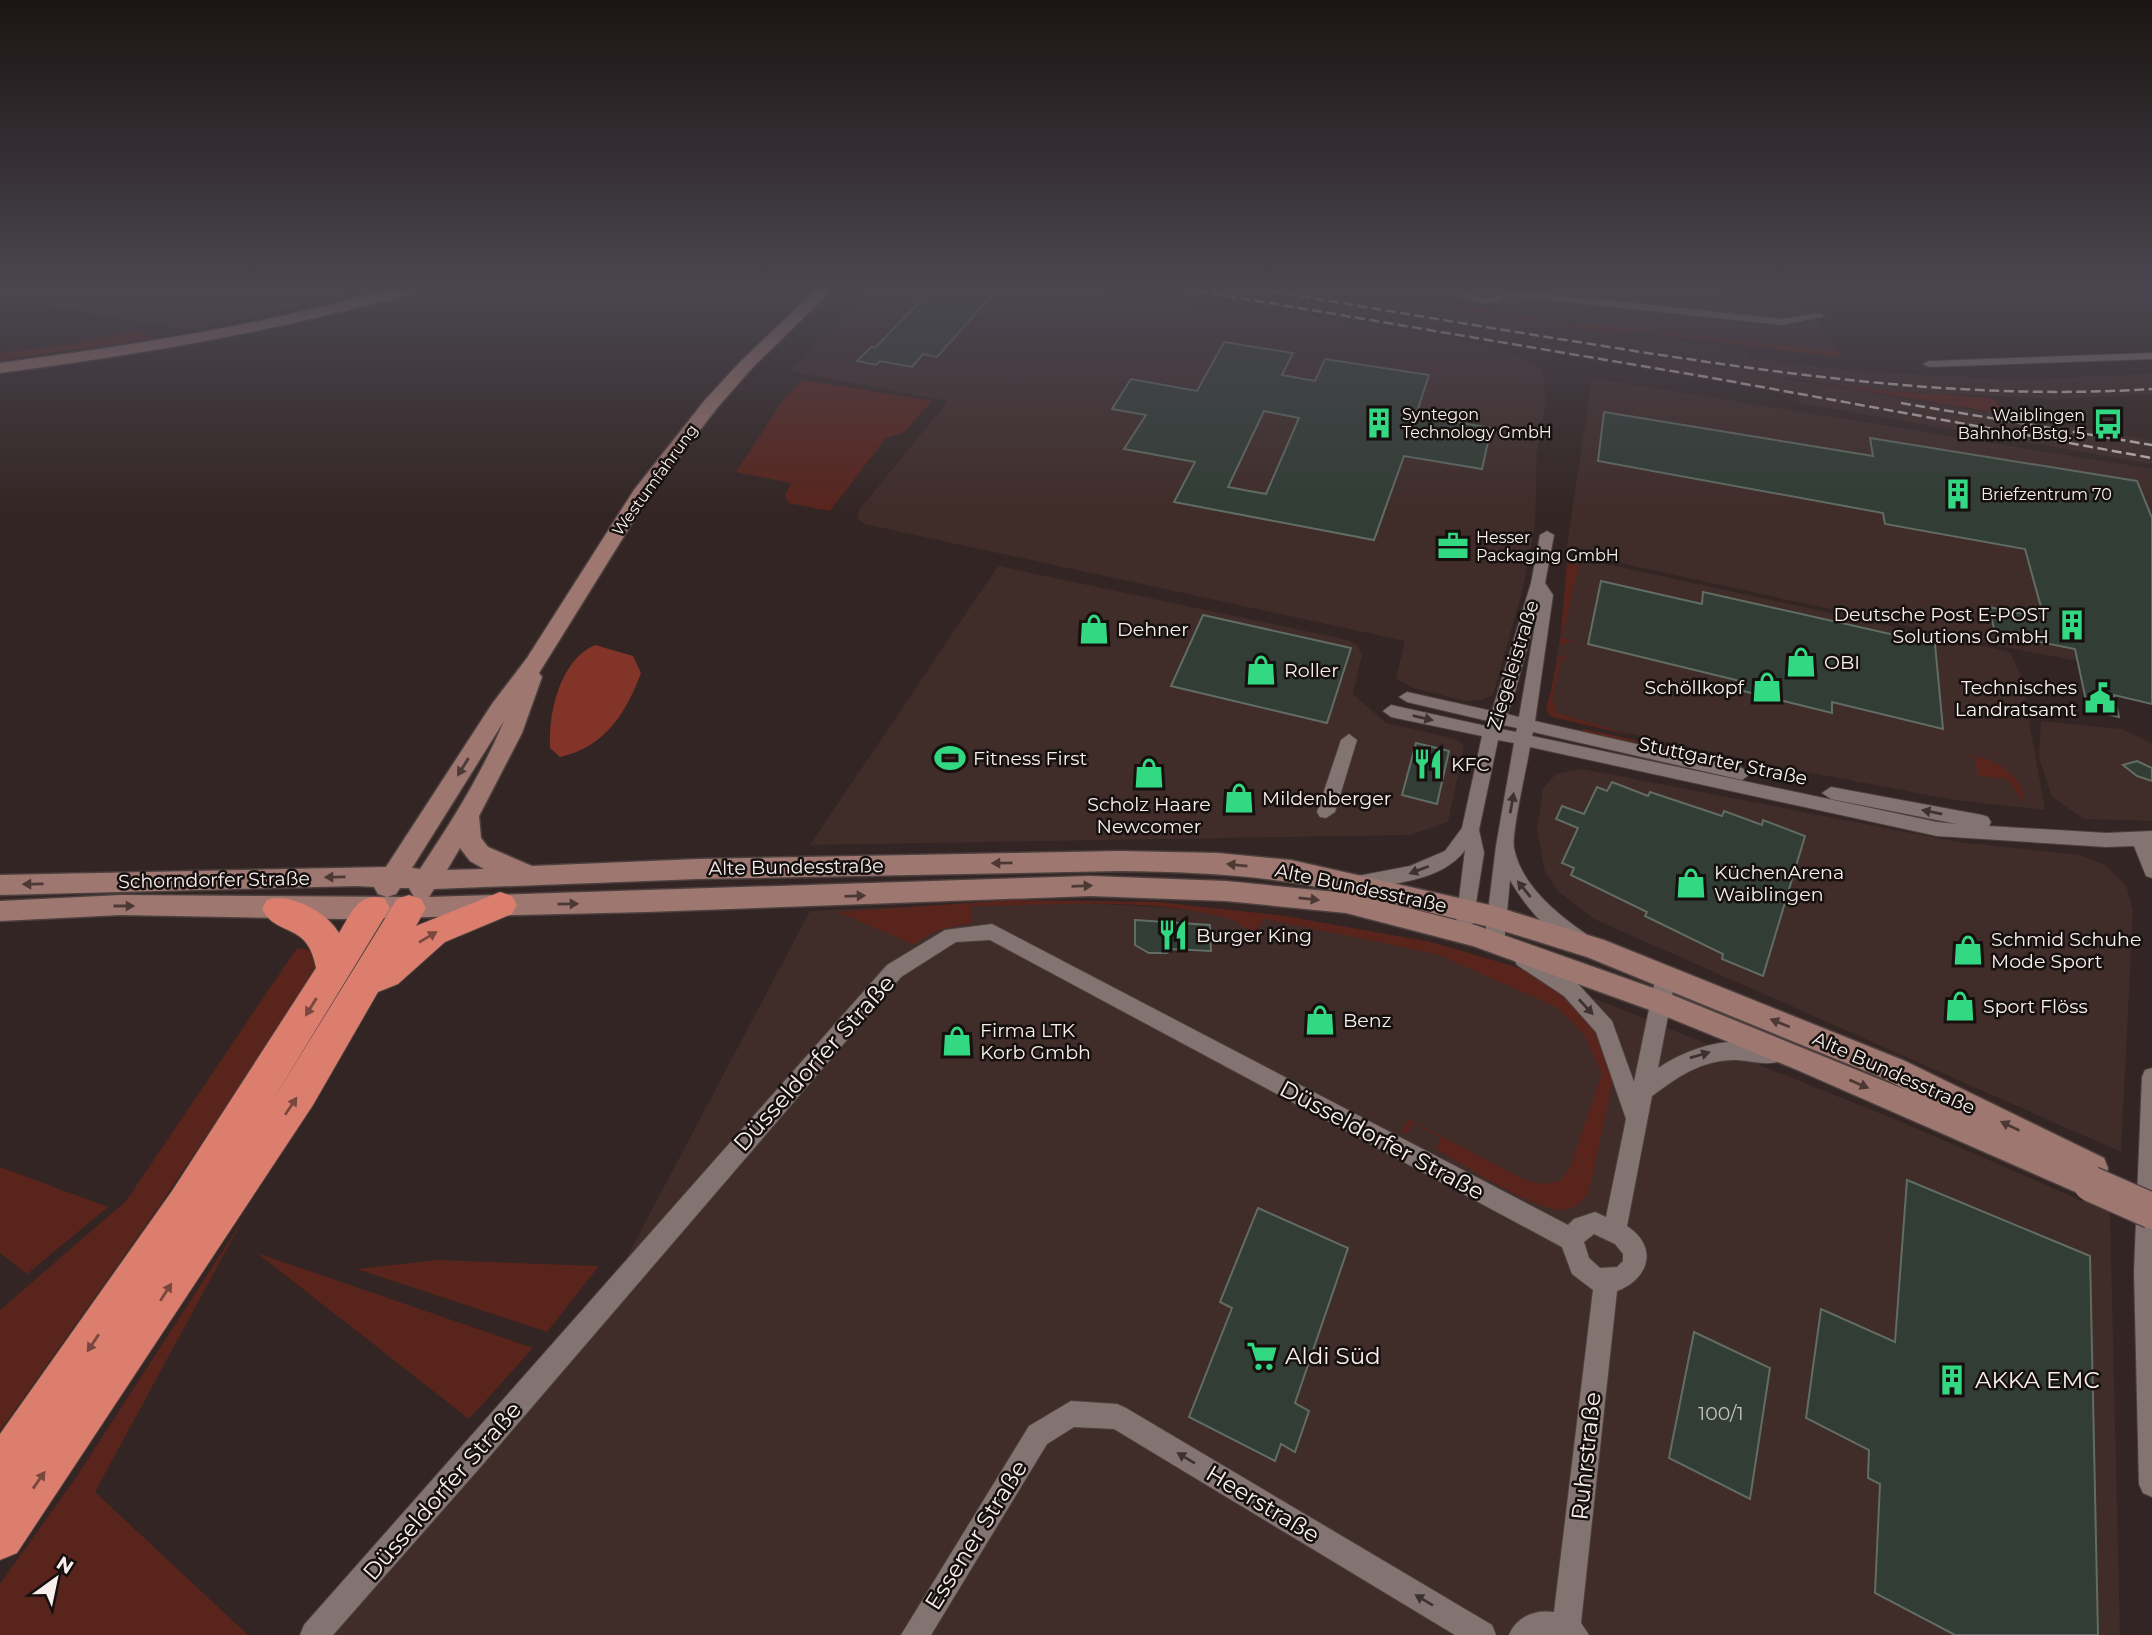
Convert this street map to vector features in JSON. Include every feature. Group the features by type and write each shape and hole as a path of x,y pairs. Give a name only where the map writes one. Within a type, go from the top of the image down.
{"highway":[{"path":"0,1536 300,1093 348,979 392,898"},
{"path":"0,1474 186,1205 348,979 386,975 426,937 446,927 481,918 500,905"},
{"path":"279,909 320,930 348,979"}],"main road":[{"path":"0,368 40,362"},
{"name":"Westumfahrung","path":"392,898 500,709 535,663 641,494 678,445 749,362"},
{"name":"Westumfahrung","path":"392,898 428,878 510,734 535,663"},
{"path":"467,811 466,835 474,850 492,861 536,877"},
{"name":"Alte Bundesstraße","path":"428,878 1120,861 1230,864 1291,870 1353,883 1500,937 1663,988 1895,1070 2092,1176"},
{"name":"Schorndorfer Straße","path":"0,885 392,898"},
{"name":"Alte Bundesstraße","path":"392,898 500,905 787,899 1090,886 1226,891 1346,903 1465,922"},
{"name":"Schorndorfer Straße","path":"0,911 121,905 279,909 392,898"},
{"name":"Alte Bundesstraße","path":"1500,937 1594,948 1663,988 1805,1060 2092,1176 2152,1194"},
{"path":"2092,1176 2152,1212"}],"street":[{"path":"1929,364 1976,362"},
{"name":"Ziegeleistraße","path":"1353,883 1413,873 1451,856 1470,830 1495,726 1538,583 1547,535"},
{"name":"Ziegeleistraße","path":"1500,937 1505,846 1544,615 1546,595 1538,583"},
{"name":"Stuttgarter Straße","path":"1407,697 1495,726 1937,829 2146,840"},
{"name":"Stuttgarter Straße","path":"1528,707 1541,724 1572,744"},
{"name":"Stuttgarter Straße","path":"1391,710 1495,726"},
{"path":"1326,812 1349,740"},
{"path":"1520,760 1572,744"},
{"name":"Ziegeleistraße","path":"1465,922 1475,853 1470,830"},
{"path":"2146,840 2152,871"},
{"name":"Ziegeleistraße","path":"1505,846 1516,879 1548,918 1594,948"},
{"name":"Düsseldorfer Straße","path":"314,1635 475,1454 894,971 952,935 992,932 1571,1239"},
{"path":"1500,937 1571,990 1605,1027 1635,1117"},
{"path":"1615,1229 1635,1117 1643,1091 1663,988"},
{"path":"1643,1091 1695,1054 1733,1048 1805,1060"},
{"path":"2152,1077 2146,1271 2152,1484"},
{"path":"1595,1223 1615,1229 1627,1240 1634,1255 1634,1269 1626,1279 1606,1282 1583,1269 1573,1251 1571,1239 1582,1227 1595,1223"},
{"name":"Ruhrstraße","path":"1571,1632 1606,1282"},
{"name":"Heerstraße","path":"1038,1434 1071,1413 1118,1417 1482,1635"},
{"name":"Essener Straße","path":"915,1635 1038,1434"},
{"path":"1523,1635 1539,1625 1571,1632"}],"shaded area":[{"name":"Syntegon Technology GmbH","path":"798,362 1530,362 1543,369 1546,401 1537,452 1535,525 1523,588 1493,695 1482,700 1465,701 1413,688 1396,679 1405,641 864,524 857,518 859,510 948,401 789,371"},
{"path":"1605,362 1784,362 1853,371 2016,380 2152,374 2152,394 2054,399 1889,391 1751,373 2152,440 2152,464 1799,403 1798,396"},
{"path":"1592,378 2152,469 2152,676 1975,641 1566,551"},
{"path":"803,380 932,401 903,433 886,438 830,511 788,503 785,495 791,483 736,472 784,399"},
{"path":"1807,381 1889,391 1992,398 2002,408 1998,413"},
{"path":"1574,557 2010,652 2021,676 2045,810 1954,800 1780,767 1556,717 1548,709"},
{"path":"1567,563 1579,565 1562,638 1574,641 1564,645 1560,644"},
{"path":"998,566 1348,640 1357,645 1362,655 1353,694 1386,723 1456,739 1464,746 1448,822 1410,835 810,845"},
{"path":"595,645 633,656 641,673 621,715 612,726 590,745 560,757 550,748 554,704 573,662"},
{"path":"1559,655 1571,658 1562,658 1552,700 1557,706 1554,712 1634,736 1552,717 1546,711"},
{"path":"2041,721 2122,729 2152,744 2152,821 2084,819 2052,797 2039,758"},
{"path":"1584,729 1780,772 1579,731"},
{"path":"1964,755 1984,758 2013,775 2023,793 2024,804 2008,779 1978,776 1975,758"},
{"path":"1583,769 1958,842 2080,855 2105,865 2126,885 2133,910 2121,1152 1594,919 1558,891 1545,871 1537,831 1543,788 1556,774"},
{"path":"1011,900 1158,902 1285,916 1431,942 1516,967 1560,987 1588,1014 1614,1073 1589,1192 1572,1208 1551,1209 1518,1196 1436,1149 1441,1138 1413,1123 1407,1134 1402,1132 1408,1119 1527,1181 1545,1184 1560,1181 1570,1167 1602,1074 1584,1034 1558,1008 1437,954 1264,919 1254,934 1226,918 1166,907 1067,904 972,906 971,923 935,931 914,945 838,912"},
{"path":"1054,901 1268,914 1531,973 1904,1123 2110,1213 2120,1635 327,1635 620,1270 810,911"},
{"path":"297,948 320,952 316,972 158,1208 0,1431 0,1310 126,1201"},
{"path":"0,1167 108,1207 27,1274 0,1253"},
{"path":"242,1221 95,1492 248,1635 0,1635 0,1584 77,1476"},
{"path":"257,1253 533,1348 469,1419"},
{"path":"437,1260 599,1266 547,1332 357,1269"}],"building":[{"path":"887,362 916,362 912,367"},
{"name":"Syntegon Technology GmbH","path":"1213,362 1288,362 1282,375 1315,381 1324,362 1346,362 1429,375 1416,415 1491,428 1482,469 1404,456 1374,540 1174,502 1195,462 1124,449 1146,415 1112,409 1131,379 1197,391","holes":["1264,411 1299,418 1266,494 1228,487"]},
{"name":"Briefzentrum 70","path":"1604,412 1873,456 1870,438 2137,481 2152,518 2152,704 2114,695 2119,717 2088,710 2075,649 1995,633 1989,607 2044,618 2025,549 1885,524 1883,513 1598,461"},
{"name":"OBI","path":"1601,581 1702,604 1703,592 1935,644 1943,729 1832,702 1832,713 1739,690 1740,681 1588,644"},
{"name":"Roller","path":"1203,615 1351,648 1327,723 1171,686"},
{"name":"KFC","path":"1416,743 1449,751 1437,804 1402,795"},
{"path":"2137,761 2152,768 2152,781 2137,776 2123,765"},
{"name":"KüchenArena Waiblingen","path":"1612,782 1648,796 1650,792 1722,816 1724,811 1762,825 1763,820 1805,836 1763,976 1722,959 1723,954 1645,916 1647,912 1571,875 1574,868 1562,863 1578,828 1556,819 1562,806 1584,814 1597,787 1607,791"},
{"name":"Burger King","path":"1135,920 1210,925 1211,951 1171,949 1167,953 1149,953 1135,945"},
{"name":"AKKA EMC","path":"1907,1180 2090,1256 2098,1635 1955,1635 1875,1593 1880,1484 1868,1478 1869,1450 1806,1418 1821,1309 1895,1342"},
{"name":"Aldi Süd","path":"1258,1208 1348,1248 1295,1403 1309,1411 1295,1452 1281,1444 1275,1461 1189,1417 1232,1308 1220,1302"},
{"path":"1694,1332 1770,1368 1750,1499 1669,1458"}],"railway":[{"path":"1620,362 2152,458"},
{"path":"1714,362 1832,378 1959,389 2023,392 2152,389"},
{"path":"1901,403 2152,445"}],"place":[{"name":"Syntegon Technology GmbH","path":"1379,423"},
{"name":"Waiblingen Bahnhof Bstg. 5","path":"2108,424"},
{"name":"Briefzentrum 70","path":"1958,494"},
{"name":"Hesser Packaging GmbH","path":"1453,546"},
{"name":"Deutsche Post E-POST Solutions GmbH","path":"2072,625"},
{"name":"Dehner","path":"1094,629"},
{"name":"OBI","path":"1801,662"},
{"name":"Roller","path":"1261,670"},
{"name":"Schöllkopf","path":"1767,687"},
{"name":"Technisches Landratsamt","path":"2100,698"},
{"name":"Fitness First","path":"950,758"},
{"name":"KFC","path":"1428,764"},
{"name":"Scholz Haare Newcomer","path":"1149,773"},
{"name":"Mildenberger","path":"1239,798"},
{"name":"KüchenArena Waiblingen","path":"1691,883"},
{"name":"Burger King","path":"1173,935"},
{"name":"Schmid Schuhe Mode Sport","path":"1968,950"},
{"name":"Sport Flöss","path":"1960,1006"},
{"name":"Benz","path":"1320,1020"},
{"name":"Firma LTK Korb Gmbh","path":"957,1041"},
{"name":"Aldi Süd","path":"1262,1356"},
{"name":"AKKA EMC","path":"1952,1380"}]}
